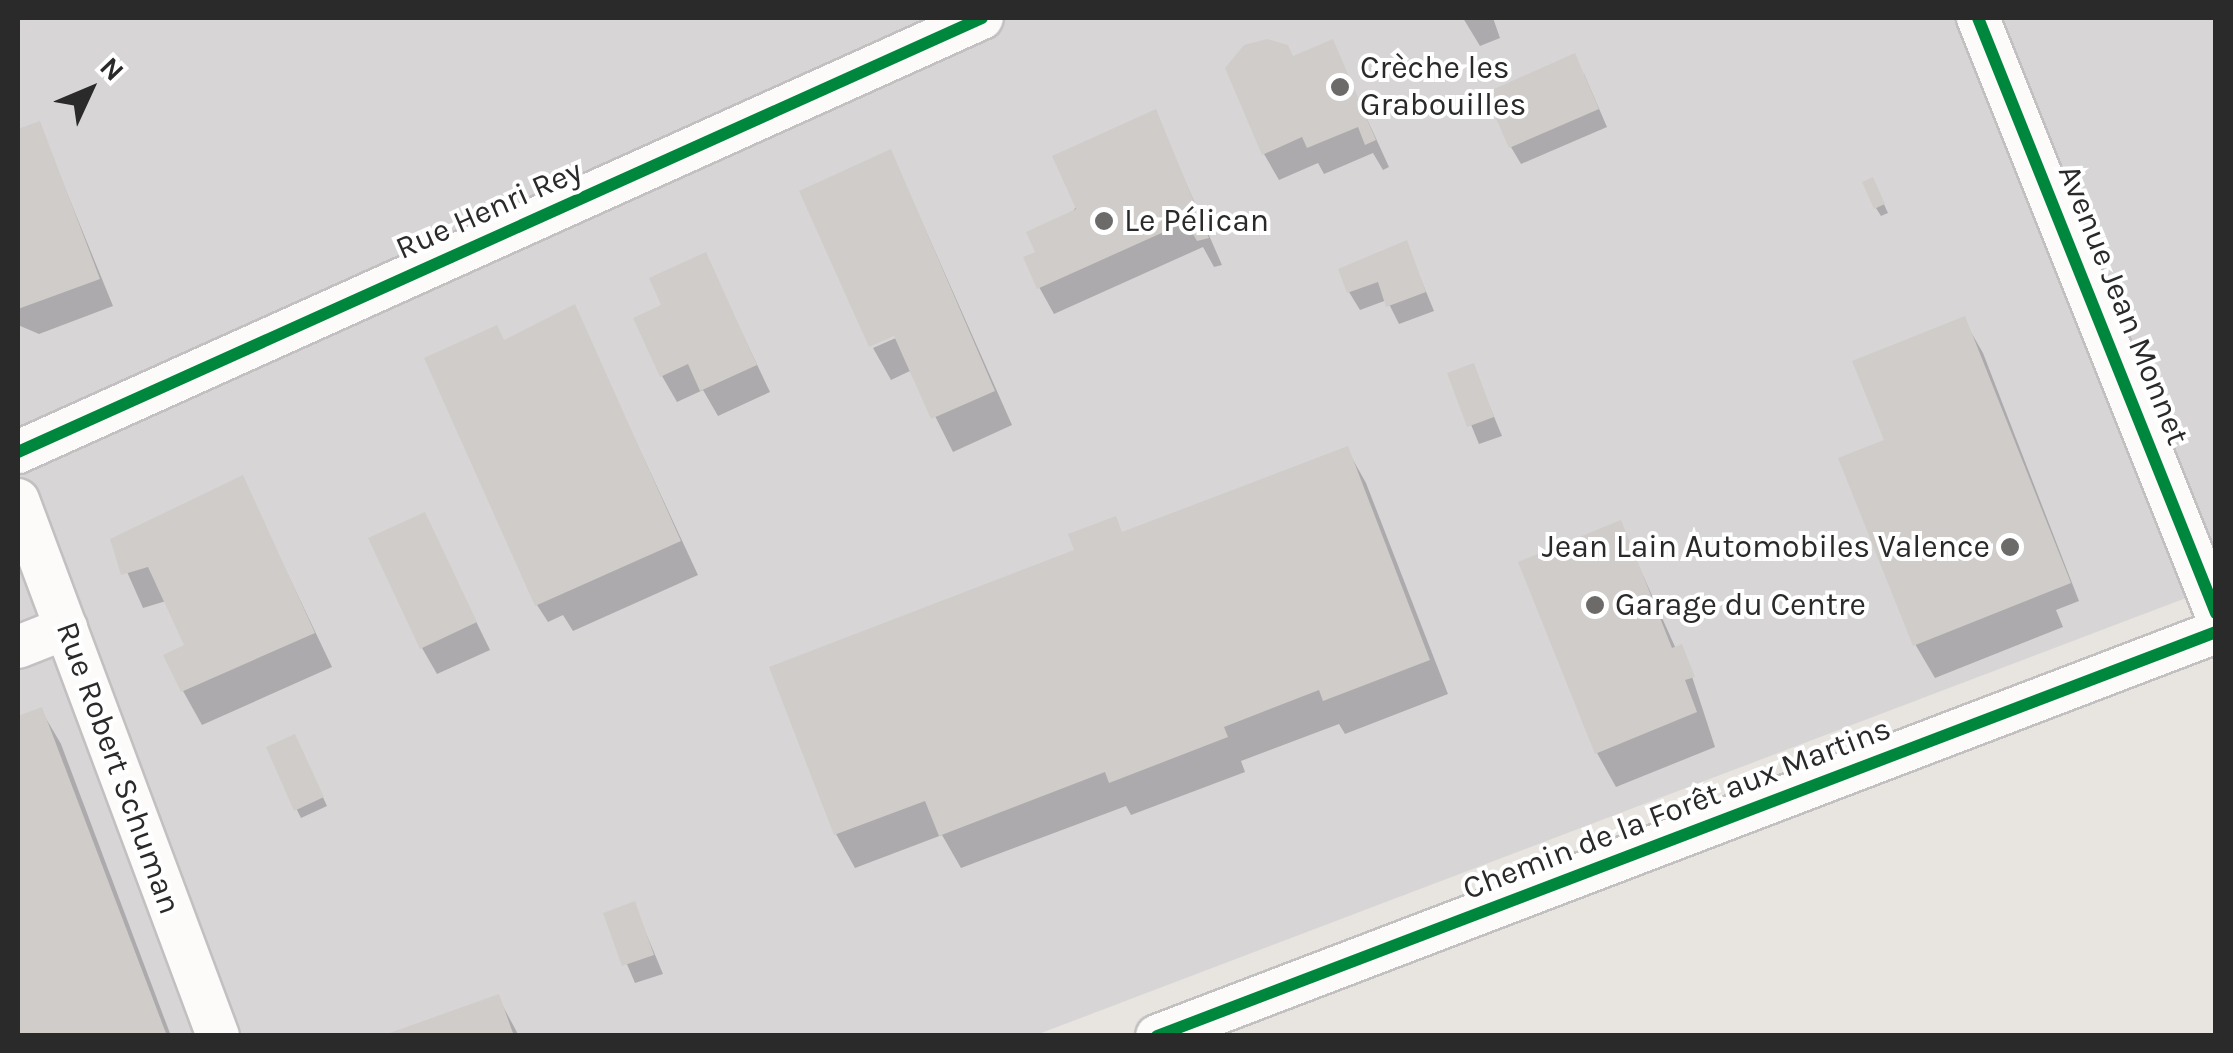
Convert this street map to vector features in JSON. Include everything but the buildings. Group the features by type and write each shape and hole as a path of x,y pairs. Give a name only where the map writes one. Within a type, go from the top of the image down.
{"street":[{"name":"Rue Henri Rey","path":"18,452 982,18"},
{"name":"Avenue Jean Monnet","path":"1978,18 2216,613"},
{"name":"Rue Robert Schuman","path":"19,508 218,1036"},
{"path":"18,647 66,628"},
{"name":"Chemin de la Forêt aux Martins","path":"1157,1036 2216,632"}],"shaded area":[{"path":"18,18 2215,18 2215,587 1036,1035 18,1035"}],"cycle path":[{"path":"18,452 982,18"},
{"path":"1978,18 2216,613"},
{"path":"1157,1036 2216,632"}],"place":[{"name":"Crèche les Grabouilles","path":"1340,87"},
{"name":"Le Pélican","path":"1104,221"},
{"name":"Jean Lain Automobiles Valence","path":"2010,547"},
{"name":"Garage du Centre","path":"1595,605"}]}
